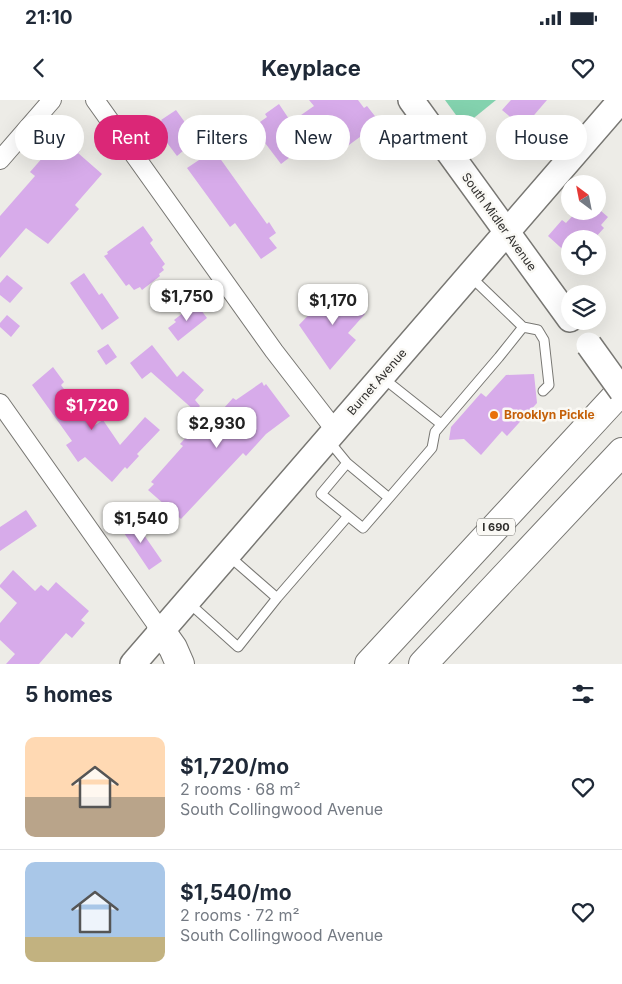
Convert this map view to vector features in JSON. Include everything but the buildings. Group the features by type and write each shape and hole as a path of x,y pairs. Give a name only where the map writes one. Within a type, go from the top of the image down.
{"highway":[{"name":"I 690","path":"369,664 622,390"},
{"path":"423,664 622,452"},
{"path":"446,664 489,594"},
{"path":"161,631 173,648 180,664"}],"main road":[{"name":"South Midler Avenue","path":"411,100 561,306"},
{"name":"Burnet Avenue","path":"133,664 620,100"},
{"name":"South Midler Avenue","path":"578,330 622,390"}],"street":[{"path":"0,160 52,100"},
{"path":"95,100 274,351 331,435"},
{"path":"0,404 161,631"}],"lane":[{"path":"470,276 523,327 538,330 544,340 549,385 543,391"},
{"path":"347,463 321,494 363,528 432,448 435,432 441,424 500,357 523,327"},
{"path":"382,377 441,424"},
{"path":"331,435 347,463 389,498"},
{"path":"187,602 238,647 277,598 348,516"},
{"path":"227,555 277,598"}],"green space":[{"path":"445,100 496,100 478,115 456,115"}],"place":[{"name":"Brooklyn Pickle","path":"494,415"}]}
